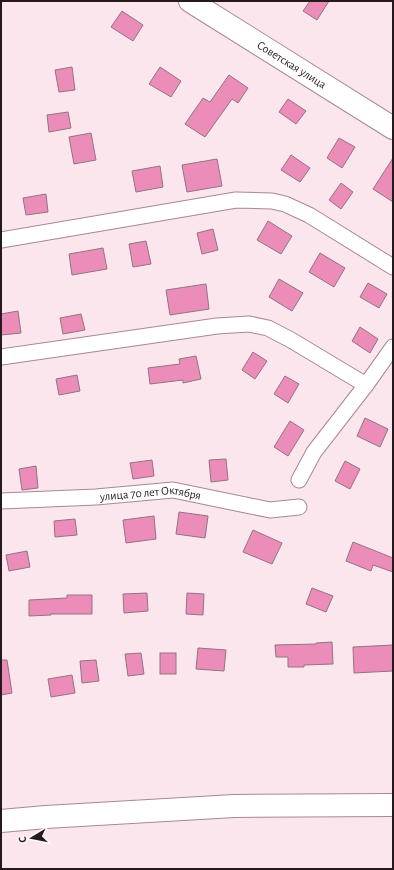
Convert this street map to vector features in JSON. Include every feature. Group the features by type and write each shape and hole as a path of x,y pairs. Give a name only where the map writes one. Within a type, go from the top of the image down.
{"main road":[{"name":"Советская улица","path":"190,1 393,128"},
{"path":"1,821 234,806 393,804"}],"street":[{"path":"1,240 236,200 272,201 285,204 309,215 393,267"},
{"path":"1,356 217,326 249,324 268,328 366,385"},
{"path":"299,480 314,452 366,385 393,347"},
{"name":"улица 70 лет Октября","path":"1,501 96,497 173,490 270,510 299,507"}],"building":[{"path":"310,1 329,1 317,20 303,11"},
{"path":"122,11 143,25 133,41 111,27"},
{"path":"72,67 75,90 59,92 55,70"},
{"path":"160,67 181,81 171,97 149,84"},
{"path":"229,75 248,88 238,103 232,99 205,137 185,124 203,98 210,102"},
{"path":"288,99 306,111 296,124 279,112"},
{"path":"68,112 71,128 49,132 47,115"},
{"path":"91,133 96,160 74,164 69,137"},
{"path":"339,138 355,147 342,168 327,158"},
{"path":"291,155 310,168 300,182 281,170"},
{"path":"393,158 393,202 373,189"},
{"path":"217,159 222,186 187,192 182,165"},
{"path":"160,166 163,187 136,192 132,171"},
{"path":"341,183 353,192 341,209 329,200"},
{"path":"46,194 48,212 26,215 23,198"},
{"path":"268,221 292,236 281,254 257,240"},
{"path":"213,229 218,250 202,254 197,233"},
{"path":"146,241 151,264 133,267 129,244"},
{"path":"103,248 107,269 72,275 69,254"},
{"path":"320,253 345,268 334,287 309,272"},
{"path":"279,279 303,293 292,311 269,297"},
{"path":"368,283 387,294 379,308 360,297"},
{"path":"206,284 209,309 170,315 166,290"},
{"path":"18,311 21,333 1,335 1,314"},
{"path":"81,314 85,330 63,334 60,318"},
{"path":"360,327 378,339 370,353 352,341"},
{"path":"253,352 267,361 255,379 242,370"},
{"path":"196,356 201,379 183,383 183,380 150,384 148,368 180,364 179,359"},
{"path":"77,375 80,391 59,395 56,379"},
{"path":"285,376 299,384 288,403 274,394"},
{"path":"365,418 388,429 380,447 357,436"},
{"path":"290,421 304,430 288,456 274,447"},
{"path":"226,459 228,480 211,482 209,460"},
{"path":"152,460 154,476 133,479 130,463"},
{"path":"345,461 360,469 350,489 335,481"},
{"path":"36,466 38,488 22,490 19,469"},
{"path":"179,512 208,516 205,538 176,534"},
{"path":"154,516 156,539 126,543 123,520"},
{"path":"75,519 77,535 55,537 54,521"},
{"path":"253,530 282,543 272,564 243,552"},
{"path":"353,542 393,558 393,572 373,565 371,571 346,561"},
{"path":"27,551 30,567 9,571 6,555"},
{"path":"312,588 333,596 326,612 306,604"},
{"path":"147,593 148,611 124,613 123,594"},
{"path":"187,593 204,594 203,615 186,614"},
{"path":"67,595 92,595 92,614 51,614 29,616 29,600 67,598"},
{"path":"332,642 333,664 288,667 288,657 276,657 275,645"},
{"path":"393,645 393,671 354,673 353,647"},
{"path":"198,648 226,650 224,671 196,669"},
{"path":"141,653 144,674 128,676 125,654"},
{"path":"160,653 176,653 176,674 160,674"},
{"path":"1,660 7,660 12,693 1,695"},
{"path":"96,660 99,681 82,683 80,661"},
{"path":"72,675 75,693 51,697 48,679"}]}
